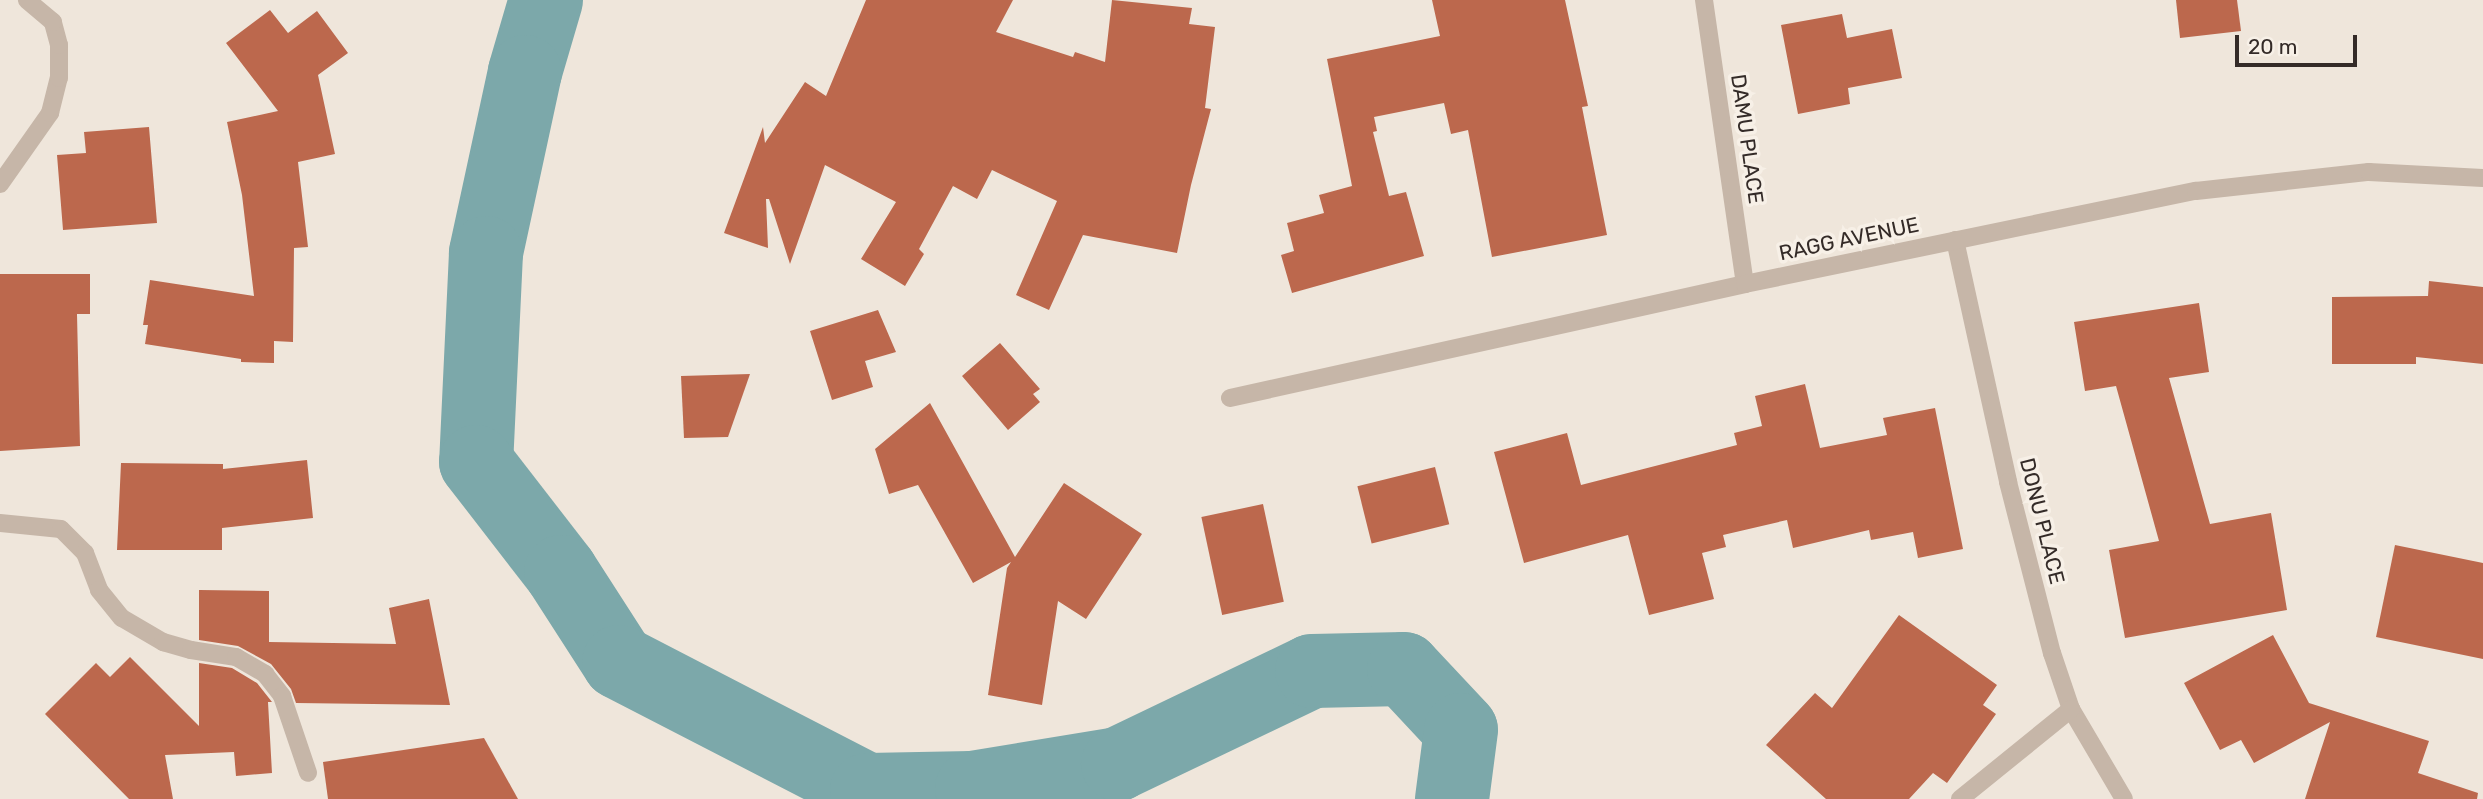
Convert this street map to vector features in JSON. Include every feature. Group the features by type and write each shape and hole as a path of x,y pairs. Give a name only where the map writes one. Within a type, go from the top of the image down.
{"street":[{"path":"0,184 50,113 59,78 59,45 52,22 27,0"},
{"name":"DAMU PLACE","path":"1704,0 1745,284"},
{"name":"RAGG AVENUE","path":"1230,398 1745,284 2196,191 2369,172 2483,178"},
{"name":"DONU PLACE","path":"1955,240 2008,482 2052,653 2071,709 2124,799"},
{"path":"0,523 61,529 85,554 99,590 122,618 163,642 191,650 236,657 265,674 282,696 308,774"},
{"path":"1960,799 2071,709"}],"building":[{"path":"866,0 1013,0 996,32 1073,57 1075,52 1105,62 1112,0 1192,8 1189,24 1215,27 1205,108 1211,109 1177,253 1083,235 1049,310 1016,295 1057,201 992,170 977,199 953,186 919,249 924,254 905,286 861,259 896,202 825,165 790,264 769,199 766,199 768,248 724,233 763,127 765,143 805,82 826,96"},
{"path":"1432,0 1565,0 1588,106 1582,107 1607,235 1492,257 1468,130 1451,134 1444,103 1374,117 1377,131 1373,132 1389,196 1406,192 1424,256 1292,293 1281,255 1294,251 1287,223 1324,213 1319,195 1352,186 1327,59 1440,36"},
{"path":"2176,0 2237,0 2241,31 2180,38"},
{"path":"270,10 288,33 317,11 348,53 318,75 335,154 298,162 308,247 294,248 293,342 274,341 274,363 241,362 241,359 145,344 148,325 143,325 150,280 254,296 242,195 227,122 278,111 226,43"},
{"path":"1842,14 1847,38 1892,29 1902,78 1848,88 1850,104 1798,114 1781,25"},
{"path":"149,127 157,223 63,230 57,155 86,153 84,132"},
{"path":"0,274 90,274 90,314 77,314 80,446 0,451"},
{"path":"2429,281 2483,287 2483,364 2416,357 2416,364 2332,364 2332,297 2428,296"},
{"path":"2199,303 2209,372 2169,378 2210,524 2271,513 2287,610 2125,638 2109,550 2159,541 2116,386 2085,391 2074,322"},
{"path":"878,310 896,352 865,361 873,387 832,400 810,331"},
{"path":"1000,343 1040,389 1033,394 1040,402 1008,430 962,376"},
{"path":"750,374 728,437 684,438 681,376"},
{"path":"1805,384 1820,448 1887,435 1883,418 1935,408 1963,549 1918,558 1913,532 1871,540 1869,530 1793,548 1787,520 1723,535 1726,547 1702,553 1714,599 1649,615 1628,535 1524,563 1494,452 1567,433 1581,485 1737,445 1734,433 1762,426 1755,396"},
{"path":"930,403 1015,557 1064,483 1142,534 1086,619 1058,601 1042,705 988,695 1007,568 1011,562 973,583 918,485 889,494 875,449"},
{"path":"307,460 313,518 222,528 222,550 117,550 121,463 223,464 223,469"},
{"path":"1435,467 1449,524 1372,544 1357,486"},
{"path":"1263,504 1284,602 1222,615 1201,517"},
{"path":"2395,545 2483,563 2483,659 2376,637"},
{"path":"199,590 269,591 269,642 396,644 389,608 429,599 450,705 296,703 291,689 271,664 238,646 199,640"},
{"path":"1899,615 1997,685 1983,705 1996,714 1947,783 1933,773 1909,799 1826,799 1766,745 1815,693 1832,708"},
{"path":"2273,635 2309,703 2429,741 2418,773 2478,793 2477,799 2305,799 2330,722 2254,763 2241,740 2220,750 2184,683"},
{"path":"130,657 199,726 199,663 232,668 257,683 272,702 268,702 272,773 236,776 234,752 165,755 173,799 129,799 45,714 96,663 110,677"},
{"path":"484,738 518,799 328,799 323,762"}],"waterway":[{"path":"546,0 525,72 486,253 476,462 561,572 619,662 867,790 972,788 1118,764 1312,671 1404,669 1461,730 1452,799"}]}
